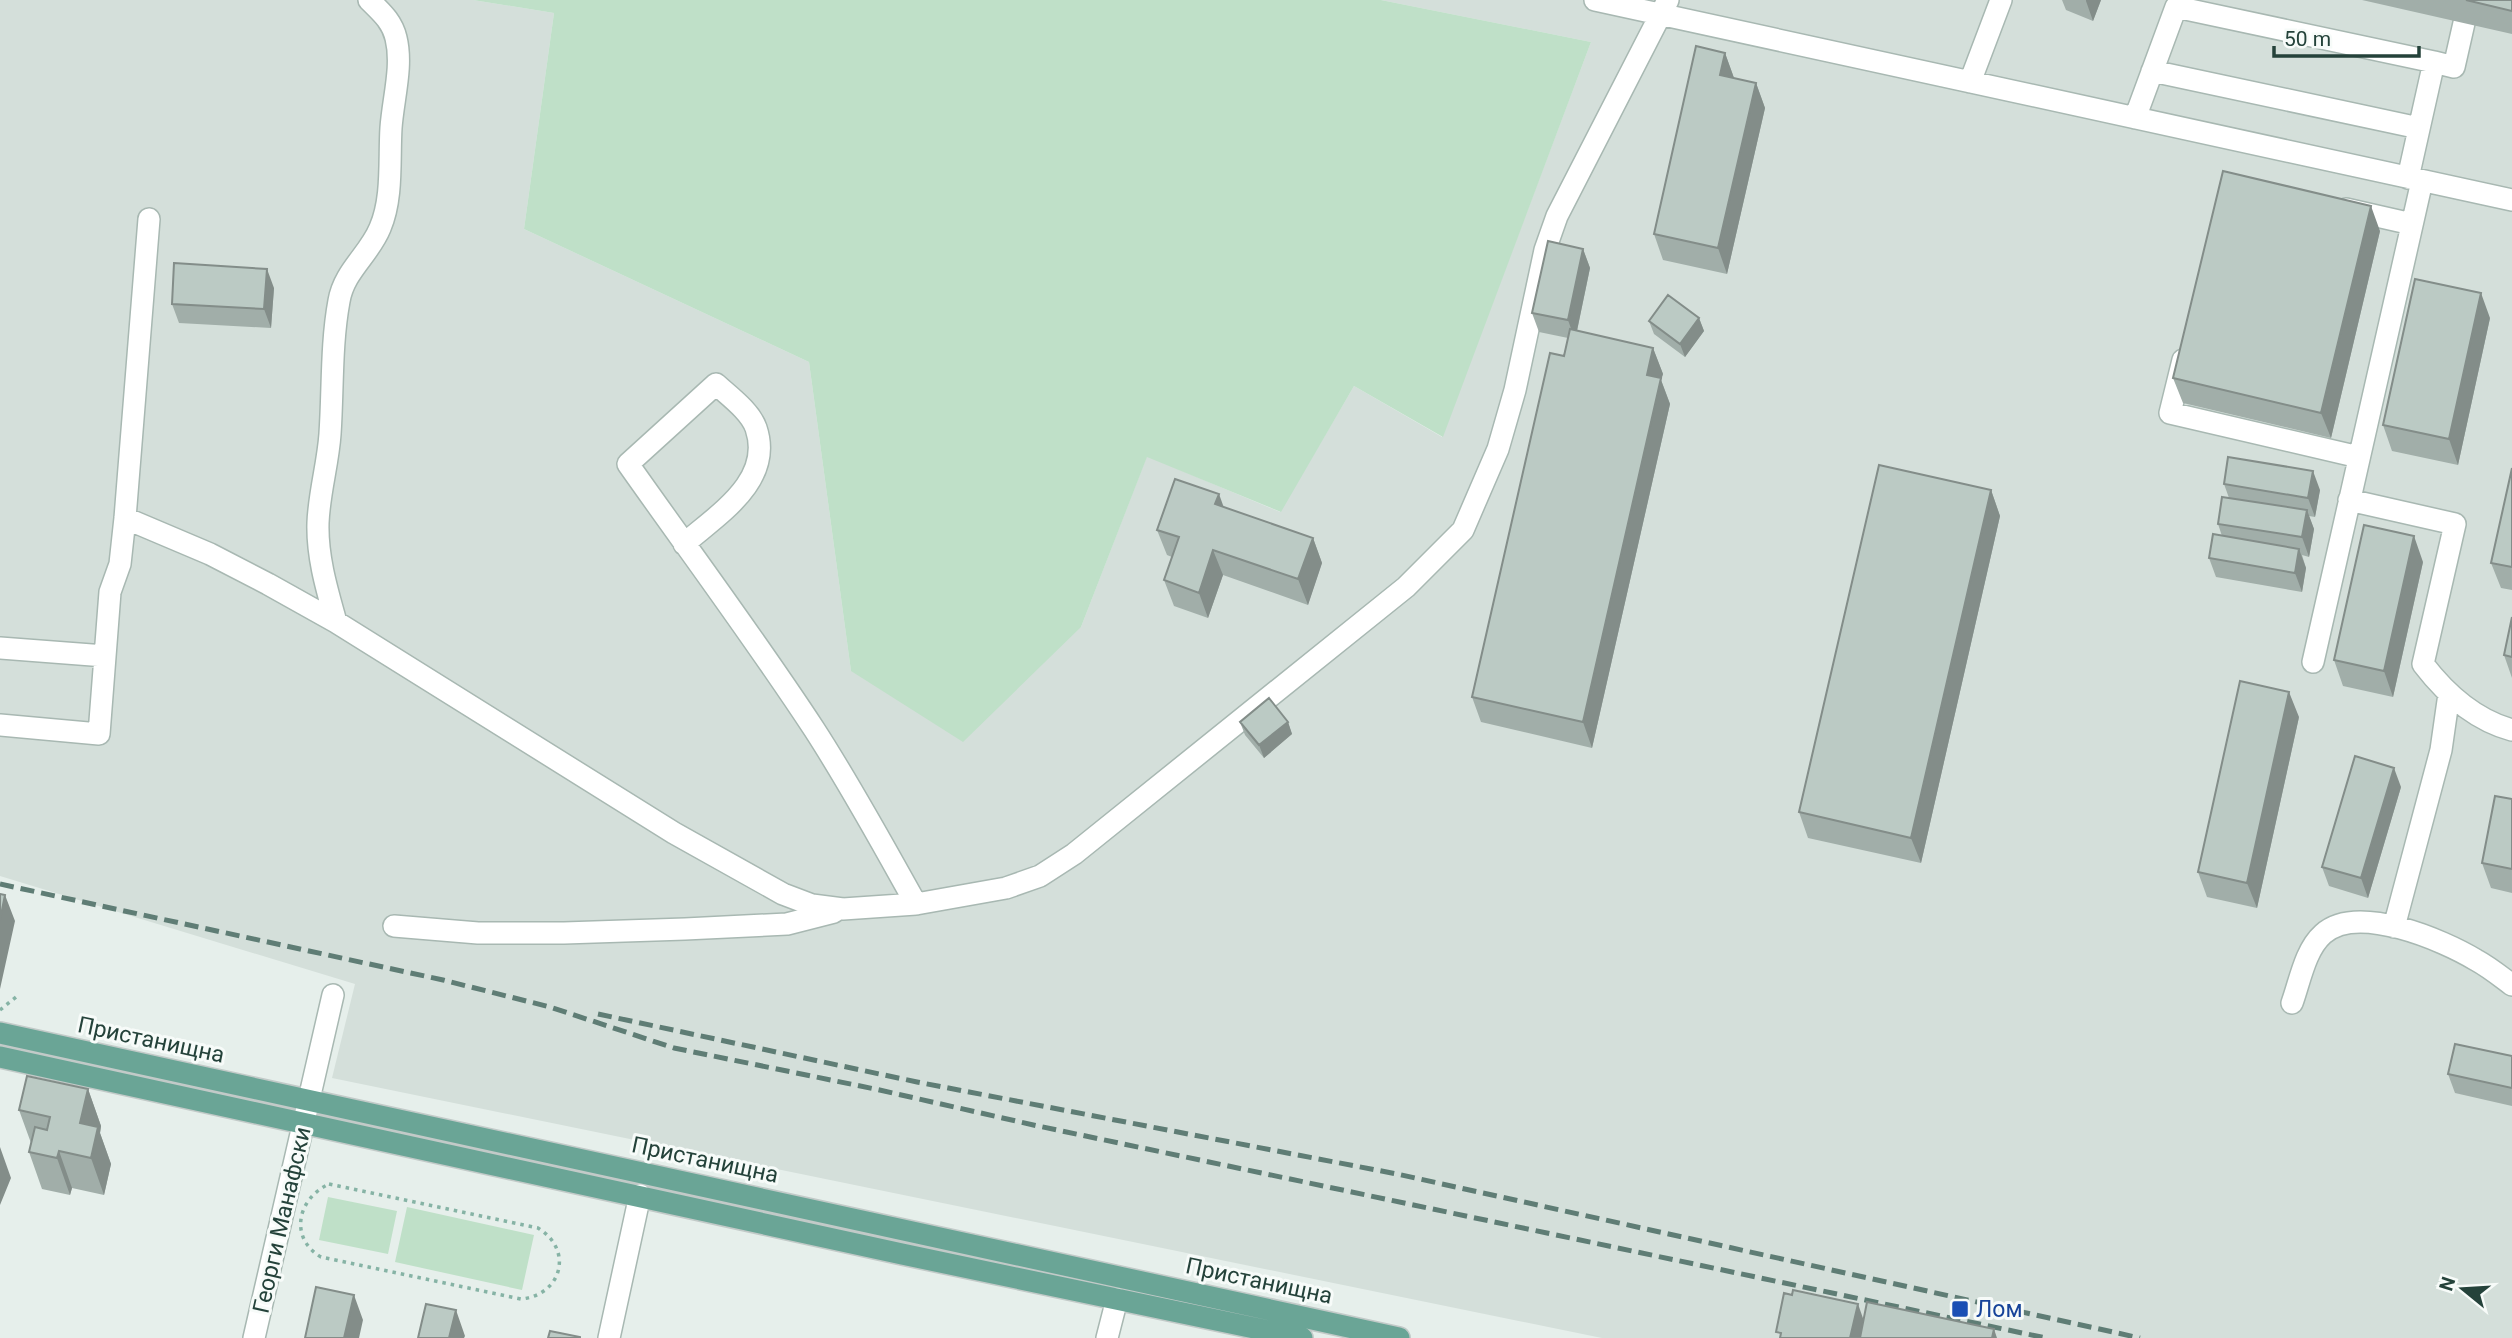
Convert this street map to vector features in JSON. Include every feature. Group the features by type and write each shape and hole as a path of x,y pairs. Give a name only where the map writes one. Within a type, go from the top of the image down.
{"main road":[{"name":"Пристанищна","path":"0,1033 1399,1338"},
{"name":"Пристанищна","path":"0,1057 902,1254 1302,1338"}],"street":[{"path":"336,622 321,565 318,523 330,437 336,319 346,280 382,225 387,203 391,126 399,56 396,37 388,19 369,0"},
{"path":"1595,0 1665,7 1970,82 2512,200"},
{"path":"1970,82 2001,0"},
{"path":"394,926 490,933 564,933 787,924 843,909 916,904 1006,888 1040,876 1074,854 1406,587 1463,530 1498,450 1515,390 1545,250 1557,216 1665,7"},
{"path":"2136,118 2176,7 2454,67 2465,23"},
{"path":"2313,663 2412,224 2419,128 2434,62"},
{"path":"2152,71 2419,128"},
{"path":"2332,205 2412,224"},
{"path":"0,725 99,734 110,592 120,564 125,518 149,219"},
{"path":"2188,336 2170,413 2359,457"},
{"path":"684,544 734,501 748,486 756,467 759,446 756,426 716,384 628,464 684,544 814,729 869,819 916,904"},
{"path":"2349,500 2455,524 2423,664 2449,694 2470,711 2512,730"},
{"path":"125,518 209,554 336,622 674,833 783,894 812,905 843,909"},
{"path":"0,648 105,656"},
{"path":"2394,927 2441,750 2449,694"},
{"path":"2292,1003 2311,949 2322,935 2333,927 2356,922 2394,927 2443,943 2477,960 2512,985"},
{"name":"Георги Манафски","path":"254,1338 333,995"},
{"path":"609,1338 640,1195"},
{"path":"1107,1338 1117,1298"}],"path":[{"path":"0,1010 16,997"},
{"path":"329,1184 538,1228 555,1242 560,1254 559,1269 545,1290 534,1298 521,1299 321,1257 311,1251 303,1241 300,1229 308,1201 317,1190 329,1184"}],"shaded area":[{"path":"0,0 473,0 554,13 524,229 809,362 851,671 1081,627 1147,456 1280,512 1354,386 1442,437 1591,42 1381,0 2512,0 2512,1338 1602,1338 332,1078 355,984 0,876"}],"green space":[{"path":"473,0 1381,0 1591,42 1443,437 1354,386 1281,512 1147,457 1081,627 963,742 851,671 809,362 524,229 554,13"},
{"path":"328,1197 397,1211 388,1254 319,1240"},
{"path":"407,1207 534,1235 522,1290 395,1262"}],"building":[{"path":"2466,0 2512,0 2512,11"},
{"path":"1696,46 1725,53 1720,75 1756,83 1718,248 1654,234"},
{"path":"2223,171 2371,206 2321,413 2173,378"},
{"path":"1548,241 1583,249 1568,320 1532,313"},
{"path":"174,263 267,269 264,309 172,304"},
{"path":"2415,279 2481,293 2449,439 2383,425"},
{"path":"1668,295 1699,318 1680,344 1649,321"},
{"path":"1570,329 1653,348 1647,375 1661,378 1583,722 1472,697 1550,353 1564,356"},
{"path":"2228,457 2313,471 2308,498 2224,484"},
{"path":"1879,465 1991,490 1911,838 1799,812"},
{"path":"2512,468 2512,567 2491,563"},
{"path":"1175,479 1219,494 1215,504 1313,538 1298,579 1213,550 1199,593 1164,580 1179,537 1157,530"},
{"path":"2222,497 2307,510 2302,537 2218,524"},
{"path":"2364,525 2414,536 2384,671 2334,660"},
{"path":"2213,534 2299,549 2295,573 2209,558"},
{"path":"2512,617 2512,657 2504,655"},
{"path":"2240,681 2289,692 2247,883 2198,872"},
{"path":"1269,698 1288,722 1259,745 1240,722"},
{"path":"2355,756 2394,768 2361,878 2322,867"},
{"path":"2495,796 2512,799 2512,869 2482,863"},
{"path":"0,894 5,895 0,920"},
{"path":"2455,1044 2512,1056 2512,1088 2448,1074"},
{"path":"27,1076 88,1089 80,1123 98,1127 91,1158 59,1151 57,1158 29,1152 35,1127 47,1130 50,1117 19,1110"},
{"path":"316,1287 354,1295 344,1338 305,1338"},
{"path":"1793,1290 1858,1304 1850,1338 1780,1338 1781,1333 1776,1332 1784,1293 1792,1295"},
{"path":"1867,1302 1994,1329 1992,1338 1860,1338"},
{"path":"426,1304 456,1310 449,1338 418,1338"},
{"path":"550,1331 580,1337 580,1338 548,1338"}],"railway":[{"path":"0,884 443,980 550,1007 674,1048 2046,1338"},
{"path":"598,1014 917,1082 1397,1174 2140,1338"}],"place":[{"name":"Лом","path":"1960,1309"}]}
